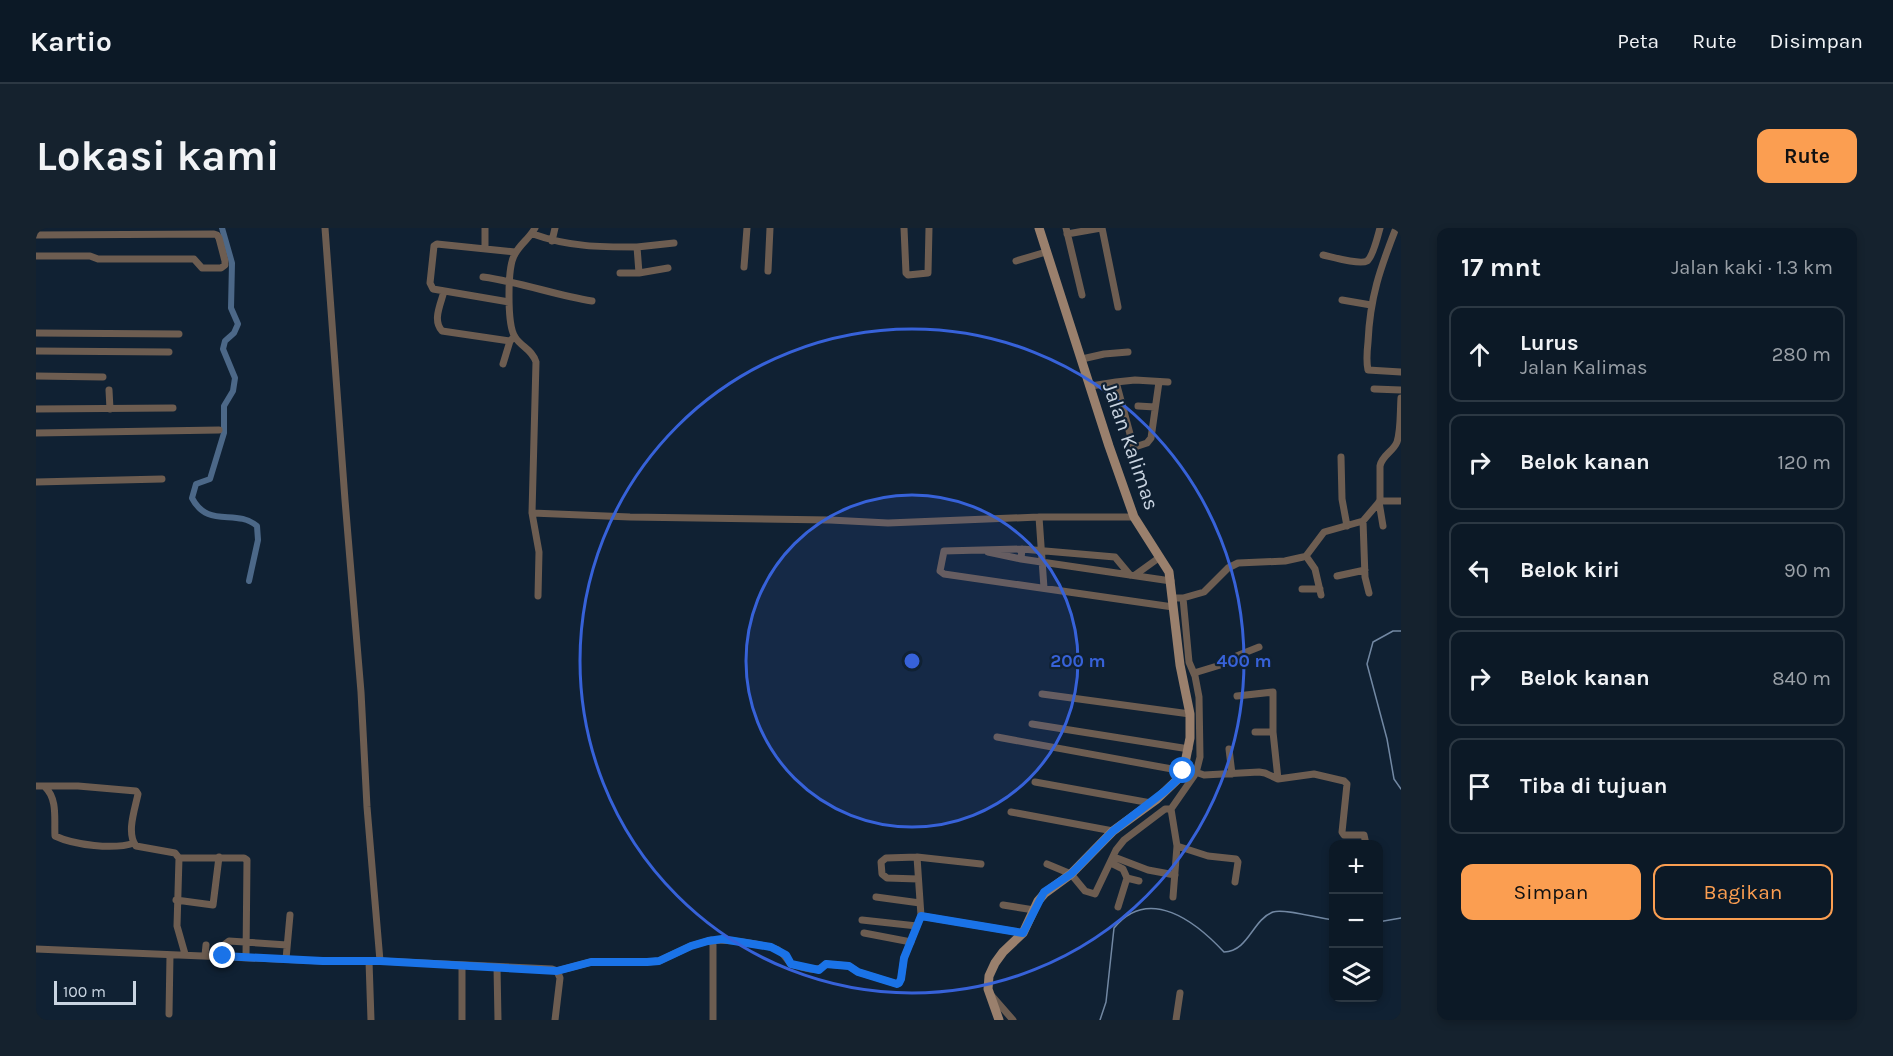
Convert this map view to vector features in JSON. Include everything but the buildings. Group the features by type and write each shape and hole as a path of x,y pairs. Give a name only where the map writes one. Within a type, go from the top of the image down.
{"street":[{"path":"325,228 380,961"},
{"path":"484,249 485,228"},
{"path":"552,241 555,228"},
{"path":"744,267 747,228"},
{"path":"768,271 770,228"},
{"path":"904,228 906,273 908,275 928,273 929,228"},
{"name":"Jalan Kalimas","path":"1040,228 1109,446 1134,517 1166,564 1177,600 1180,665 1190,714 1189,770"},
{"path":"1082,295 1067,231 1101,228 1118,307"},
{"path":"1323,255 1365,262 1371,256 1380,228"},
{"path":"1396,228 1376,282 1368,327 1367,360 1368,370 1401,372"},
{"path":"503,364 512,339 509,302 510,270 515,252 534,231 552,241 586,247 637,248 674,243"},
{"path":"36,235 214,234 219,238 225,265 221,268 202,268 194,259 98,260 90,256 36,256"},
{"path":"509,302 433,289 430,286 435,245 515,252"},
{"path":"637,248 639,273"},
{"path":"1016,261 1046,252"},
{"path":"620,273 639,273 668,268"},
{"path":"483,277 510,281 592,301"},
{"path":"444,291 437,321 442,331 512,339 533,353 536,367 532,513 539,552 538,596"},
{"path":"1342,300 1371,305"},
{"path":"36,333 179,334"},
{"path":"36,351 169,352"},
{"path":"1082,359 1128,352"},
{"path":"36,376 103,377"},
{"path":"1091,386 1116,382 1168,382"},
{"path":"1116,382 1133,446 1150,441 1159,382"},
{"path":"1374,389 1401,390"},
{"path":"109,390 110,409"},
{"path":"1383,526 1380,501 1381,461 1396,444 1401,418 1401,398"},
{"path":"1138,406 1155,407"},
{"path":"36,409 173,408"},
{"path":"36,433 219,430"},
{"path":"1341,457 1342,500 1347,526"},
{"path":"36,482 162,479"},
{"path":"1133,575 1115,557 1041,549 944,551 940,571 944,574 1044,588 1177,600 1208,590 1228,568 1238,562 1285,561 1306,556 1324,532 1363,521 1380,501 1401,501"},
{"path":"532,513 888,523 1039,517 1134,517"},
{"path":"1039,517 1044,588"},
{"path":"1363,521 1365,577 1369,593"},
{"path":"1021,559 1022,549"},
{"path":"978,550 1021,559 1171,581"},
{"path":"1302,589 1320,592 1316,570 1306,556"},
{"path":"1133,575 1160,557"},
{"path":"1337,576 1365,570"},
{"path":"1047,864 1073,877 1085,891 1095,894 1110,849 1113,831 1151,803 1189,770 1200,757 1199,697 1189,662 1177,600"},
{"path":"1194,673 1227,663 1234,657 1259,647"},
{"path":"1237,696 1273,692 1273,732 1278,779"},
{"path":"1042,694 1190,714"},
{"path":"1032,723 1188,749"},
{"path":"1255,732 1273,732"},
{"path":"996,737 1189,770 1204,775 1259,772 1278,779 1314,774 1346,782 1342,832 1344,835 1364,835 1365,840"},
{"path":"1229,749 1232,774"},
{"path":"1173,897 1177,846 1171,809 1189,770"},
{"path":"1035,782 1151,803"},
{"path":"36,786 78,786 136,791 138,794 131,835 134,843 136,846 175,853 179,858 176,900 178,954 169,1014"},
{"path":"45,787 51,794 56,836 88,845 125,846 134,843"},
{"path":"999,1020 988,989 989,975 1003,952 1023,933 1044,892 1073,877 1150,819 1166,809 1171,809"},
{"path":"1011,812 1113,831"},
{"path":"1177,846 1208,856 1236,859 1238,862 1235,882"},
{"path":"1110,849 1148,870 1175,875"},
{"path":"1110,849 1127,878 1118,908"},
{"path":"179,858 219,857 247,860 246,957"},
{"path":"176,900 213,905 219,857"},
{"path":"36,949 380,961 557,971 591,962 659,961 691,946 722,939 771,947 786,955 791,964 819,970 826,964 849,966 858,972 897,984 901,979 904,958 921,916 917,857"},
{"path":"918,879 887,878 881,872 881,862 886,858 917,857 981,864"},
{"path":"1127,878 1138,881"},
{"path":"876,897 920,903"},
{"path":"1003,905 1034,910"},
{"path":"286,959 290,915"},
{"path":"921,916 1023,933"},
{"path":"862,920 917,926"},
{"path":"864,933 911,942"},
{"path":"712,941 713,1020"},
{"path":"223,956 226,942 287,945"},
{"path":"205,955 206,945"},
{"path":"369,961 371,1020"},
{"path":"462,965 462,1020"},
{"path":"497,967 498,1020"},
{"path":"555,1020 560,978 557,971"},
{"path":"988,989 1013,1020"},
{"path":"1176,1020 1180,993"}],"waterway":[{"path":"222,228 232,263 231,308 238,324 234,333 225,341 223,349 235,378 233,391 224,406 224,433 210,479 196,484 192,498 206,513 214,516 240,518 257,526 258,540 249,581"},
{"path":"1401,631 1393,631 1373,642 1367,664 1387,739 1394,779 1401,789"},
{"path":"1100,1020 1106,1002 1114,928 1128,915 1142,909 1157,909 1172,913 1200,930 1224,952 1239,946 1260,921 1273,912 1285,911 1329,919"},
{"path":"1383,921 1401,918"}],"route":[{"path":"223,956 323,961 380,961 557,971 591,962 659,961 691,946 722,939 771,947 786,955 791,964 819,970 826,964 849,966 858,972 897,984 901,979 904,958 921,916 1023,933 1044,892 1071,874 1113,831 1165,791 1183,771"}]}
